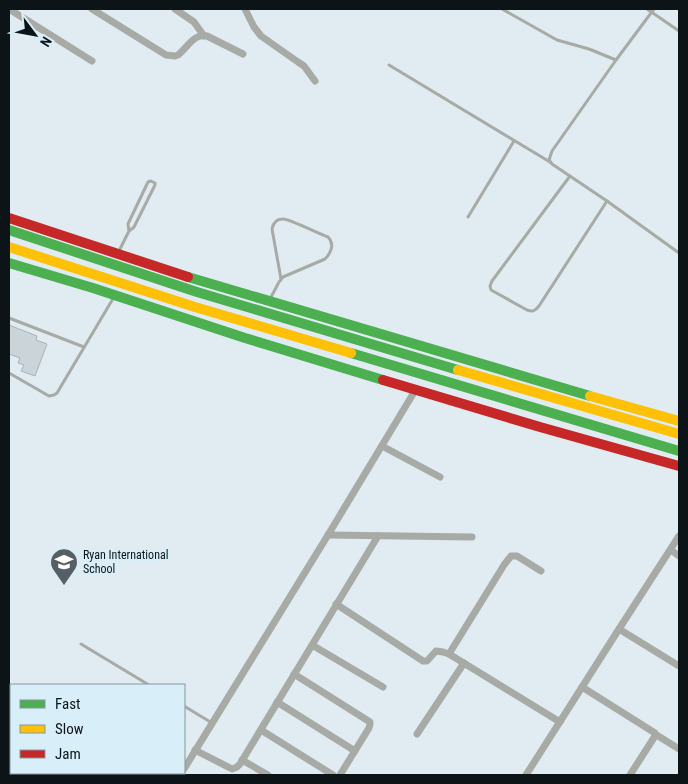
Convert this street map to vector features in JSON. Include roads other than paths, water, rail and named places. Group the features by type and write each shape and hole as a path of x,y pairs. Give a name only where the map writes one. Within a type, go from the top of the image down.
{"main road":[{"path":"9,218 268,302 679,421"},
{"path":"9,230 197,292 679,434"},
{"path":"9,247 204,310 679,451"},
{"path":"9,263 115,295 245,338 540,427 679,466"}],"street":[{"path":"9,9 92,61"},
{"path":"92,9 166,55 178,55 196,37 204,36"},
{"path":"175,9 194,22 204,36 243,54"},
{"path":"245,9 261,36 304,66 315,81"},
{"path":"185,767 416,389"},
{"path":"382,446 440,477"},
{"path":"328,535 472,537"},
{"path":"195,750 230,768 232,772 237,767 378,536"},
{"path":"526,775 679,536"},
{"path":"671,550 679,556"},
{"path":"449,654 511,556 517,556 541,571"},
{"path":"336,604 423,661 427,661 436,651 449,654 560,722"},
{"path":"619,628 679,666"},
{"path":"312,645 383,686"},
{"path":"417,734 464,663"},
{"path":"294,674 370,722 369,728 340,775"},
{"path":"582,687 679,748"},
{"path":"277,702 355,751"},
{"path":"260,730 333,775"},
{"path":"630,775 655,734"},
{"path":"242,760 268,775"}],"lane":[{"path":"502,9 555,39 589,49 616,60"},
{"path":"647,9 653,10 679,31"},
{"path":"550,162 552,151 653,10"},
{"path":"389,65 550,162 679,253"},
{"path":"468,217 514,141"},
{"path":"570,176 492,281 491,290 526,310 536,310 607,201"},
{"path":"118,254 155,185 151,181 148,182 128,224 129,231"},
{"path":"268,302 281,279 325,259 330,252 332,240 285,219 277,220 273,223 272,229 281,279"},
{"path":"9,372 52,396 57,392 115,295"},
{"path":"9,318 84,347"},
{"path":"81,644 147,684"},
{"path":"185,707 212,723"}],"place":[{"name":"Ryan International School","path":"64,586"}]}
